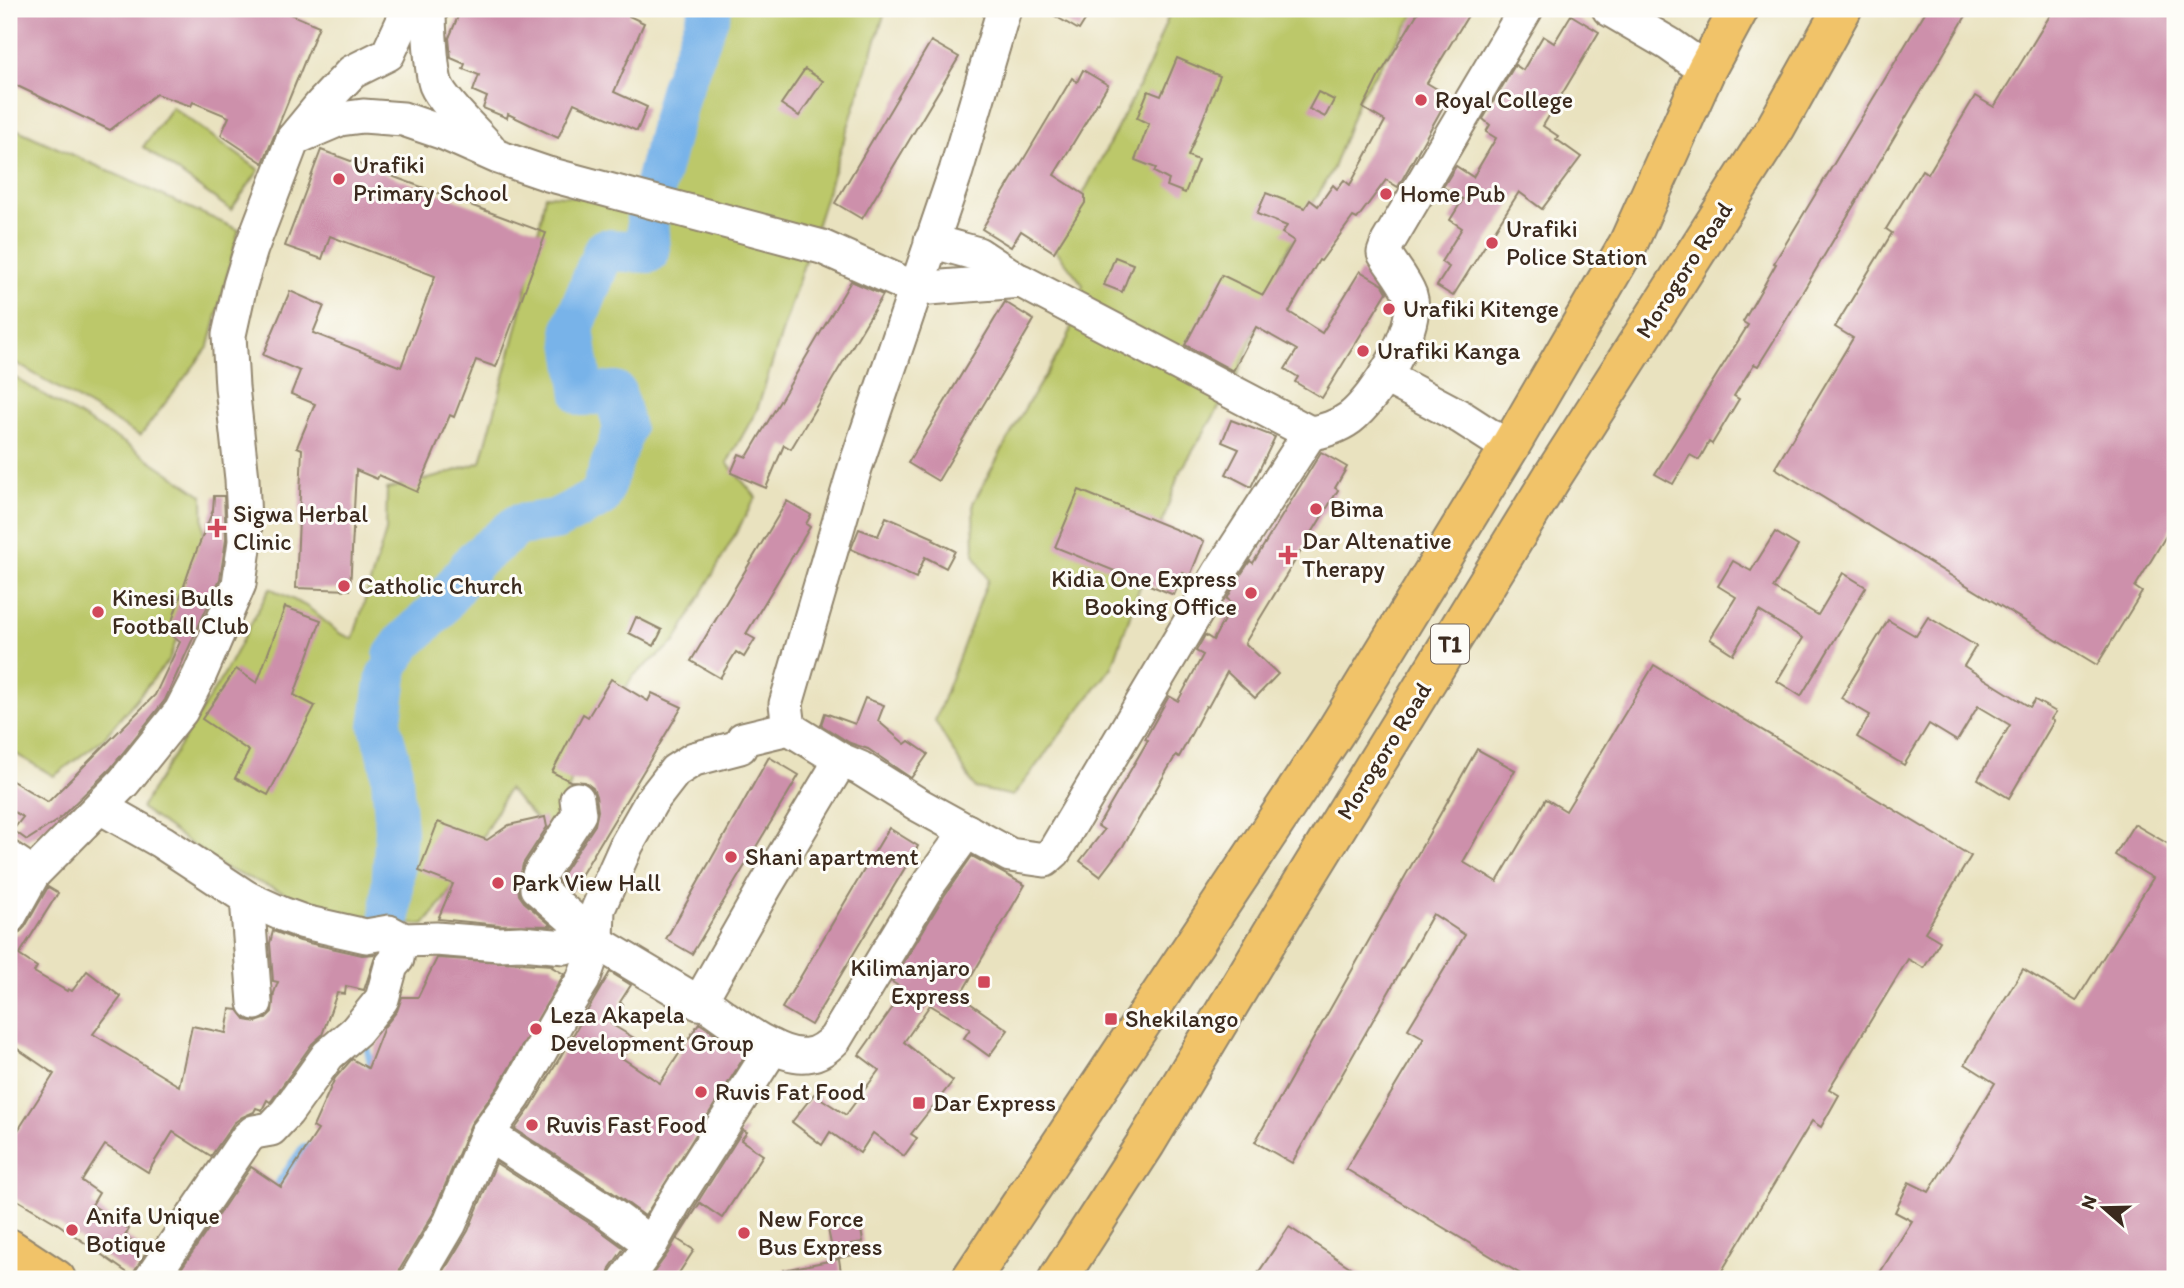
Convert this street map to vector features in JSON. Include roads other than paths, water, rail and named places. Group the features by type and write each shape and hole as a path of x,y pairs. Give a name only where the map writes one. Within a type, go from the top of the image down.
{"main road":[{"name":"T1","path":"971,1279 1336,731 1509,448 1628,244 1706,70 1739,9"},
{"name":"Morogoro Road","path":"1058,1279 1146,1143 1555,474 1776,127 1842,9"},
{"path":"9,1248 56,1279"}],"street":[{"path":"9,917 21,866 100,807 124,782 181,710 199,676 239,584 245,541 229,335 251,249 293,139 320,105 352,72 388,54 410,9"},
{"path":"429,9 436,85 498,157"},
{"path":"789,728 786,704 855,468 956,171 1004,9"},
{"path":"931,242 978,254 1019,281 1310,433 1322,432 1350,418 1386,377 1410,323 1410,296 1384,253 1388,242 1526,9"},
{"path":"1609,9 1669,44 1706,70"},
{"path":"293,139 340,119 363,116 403,119 444,132 498,157 548,174 822,247 916,289 1019,281"},
{"path":"1386,377 1461,417 1509,448"},
{"path":"418,1279 466,1195 487,1134 514,1097 583,980 598,909 609,881 651,802 675,771 694,759 740,747 743,739 789,728 1010,855 1045,860 1054,852 1220,572 1310,433"},
{"path":"699,1003 841,760"},
{"path":"577,799 579,814 539,875 537,888 605,947 699,1003 705,1003 773,1047 796,1055 818,1053 835,1039 928,885 967,831"},
{"path":"100,807 162,842 247,898 304,922 366,936 389,932 404,940 436,939 565,947 593,937"},
{"path":"247,898 255,1003"},
{"path":"151,1279 247,1138 254,1132 271,1129 287,1112 328,1055 356,1031 382,999 391,966 397,959 398,948 404,940"},
{"path":"626,1279 651,1244 675,1201 773,1047"},
{"path":"487,1134 605,1210 651,1244"}],"waterway":[{"path":"394,656 404,642 435,613 474,561 518,525 555,520 600,497 624,429 615,392 583,395 573,328 604,250 649,252 647,218 680,91 711,9"},
{"path":"387,676 380,726 391,765 396,830 389,932"},
{"path":"372,1069 367,1048 376,1028"},
{"path":"272,1191 303,1147 317,1144"}],"place":[{"name":"Royal College","path":"1421,100"},
{"name":"Urafiki Primary School","path":"339,179"},
{"name":"Home Pub","path":"1386,194"},
{"name":"Urafiki Police Station","path":"1492,243"},
{"name":"Urafiki Kitenge","path":"1389,309"},
{"name":"Urafiki Kanga","path":"1363,351"},
{"name":"Bima","path":"1316,509"},
{"name":"Sigwa Herbal Clinic","path":"217,528"},
{"name":"Dar Altenative Therapy","path":"1288,555"},
{"name":"Catholic Church","path":"344,586"},
{"name":"Kidia One Express Booking Office","path":"1251,593"},
{"name":"Kinesi Bulls Football Club","path":"98,612"},
{"name":"Shani apartment","path":"731,857"},
{"name":"Park View Hall","path":"498,883"},
{"name":"Kilimanjaro Express","path":"984,982"},
{"name":"Shekilango","path":"1111,1019"},
{"name":"Leza Akapela Development Group","path":"536,1029"},
{"name":"Ruvis Fat Food","path":"701,1092"},
{"name":"Dar Express","path":"919,1103"},
{"name":"Ruvis Fast Food","path":"532,1125"},
{"name":"Anifa Unique Botique","path":"72,1230"},
{"name":"New Force Bus Express","path":"744,1233"}]}
